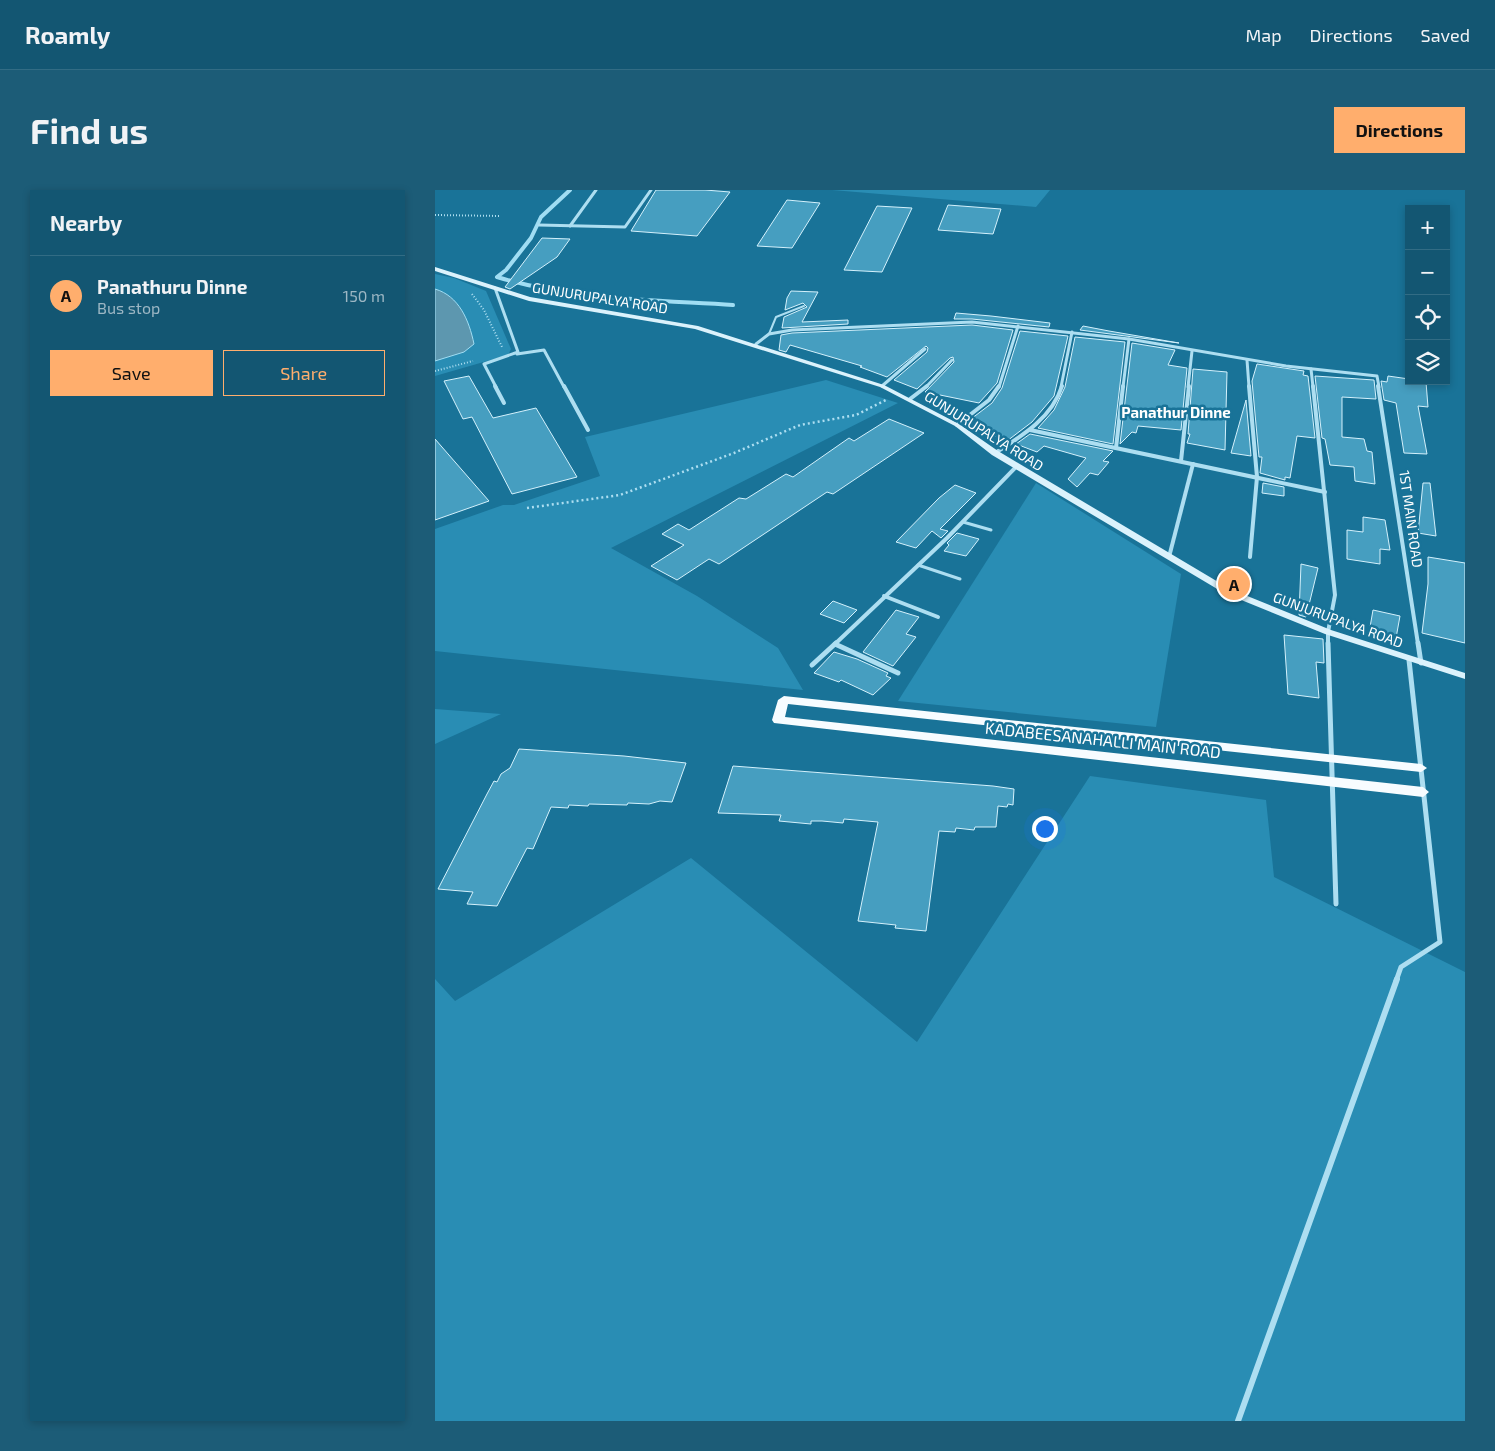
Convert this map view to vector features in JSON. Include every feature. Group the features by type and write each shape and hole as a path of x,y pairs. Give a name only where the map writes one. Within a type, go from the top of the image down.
{"main road":[{"name":"KADABEESANAHALLI MAIN ROAD","path":"1421,768 784,700 778,720 1423,792"}],"street":[{"path":"570,226 596,190"},
{"path":"539,225 625,227 651,190"},
{"name":"GUNJURUPALYA ROAD","path":"435,269 529,299 696,327 755,344 882,386 910,399 957,426 995,453 1227,591 1328,632 1409,660 1465,676"},
{"path":"495,288 518,352 516,354"},
{"path":"755,344 769,334 792,330 972,322 1129,339 1191,351 1311,369 1335,595 1328,632 1336,904"},
{"path":"957,426 989,400 997,390 1018,326"},
{"path":"995,453 1030,430 1053,406 1062,384 1072,332"},
{"path":"1116,448 1129,339"},
{"path":"882,386 925,349"},
{"path":"504,403 484,364 516,354 545,350 588,430"},
{"path":"1181,461 1191,351"},
{"path":"910,399 932,382 952,360"},
{"path":"1247,360 1257,477 1250,557"},
{"name":"1ST MAIN ROAD","path":"1311,369 1374,374 1379,378 1421,663"},
{"path":"1030,430 1325,492"},
{"path":"1169,557 1193,464"},
{"path":"812,665 963,522 1017,466"},
{"path":"884,596 937,617"},
{"path":"835,644 898,673"},
{"path":"1238,1421 1401,967 1440,942 1409,660"}],"lane":[{"path":"769,334 776,317 804,306"},
{"path":"963,522 991,530"},
{"path":"918,565 960,579"}],"path":[{"path":"435,215 501,216"},
{"path":"466,291 473,294 485,310 502,348 500,350"},
{"path":"435,371 478,359"},
{"path":"527,508 620,495 734,453 800,425 856,415 900,394"}],"shaded area":[{"path":"832,190 1050,190 1036,207"},
{"path":"435,274 454,278 486,291 511,349 508,355 435,376"},
{"path":"435,289 451,297 462,310 474,344 464,352 435,361"},
{"path":"826,380 898,403 611,548 697,596 778,648 803,690 435,651 435,529 503,505 514,505 600,476 585,437"},
{"path":"1036,483 1181,574 1156,727 898,701"},
{"path":"435,709 501,714 435,744"},
{"path":"1090,776 1266,800 1274,877 1465,972 1465,1421 435,1421 435,979 455,1001 691,858 917,1042"}],"building":[{"path":"656,190 730,192 697,236 631,231"},
{"path":"787,200 820,203 792,248 757,246"},
{"path":"948,205 1001,209 993,234 938,230"},
{"path":"877,206 912,208 882,272 844,270"},
{"path":"542,238 570,239 557,257 510,289 505,287"},
{"path":"791,291 818,292 802,322 848,320 848,324 782,328 784,317 807,307 803,303 785,310 787,298"},
{"path":"956,313 1050,323 1049,327 972,319 954,319"},
{"path":"972,325 1013,330 997,383 979,403 940,395 937,397 925,392 954,362 953,357 917,389 894,380 927,352 928,348 926,346 887,377 860,367 862,366 790,345 786,352 779,350 781,335 792,333"},
{"path":"1083,326 1109,331 1179,343 1080,330"},
{"path":"1020,331 1068,336 1054,396 1032,422 1007,441 988,433 993,430 967,422 992,403 1002,388"},
{"path":"1075,337 1125,342 1113,444 1038,428 1054,410 1065,387"},
{"path":"1132,343 1175,350 1168,365 1187,368 1181,430 1138,426 1136,433 1132,432 1120,444"},
{"path":"1257,364 1304,371 1303,375 1308,376 1315,438 1297,436 1290,478 1285,477 1285,480 1260,473 1262,457 1259,457 1252,381"},
{"path":"1193,369 1227,372 1225,450 1187,443 1190,434 1188,434"},
{"path":"469,376 493,418 536,408 577,477 512,494 472,417 463,419 444,381"},
{"path":"1315,376 1374,380 1376,399 1342,397 1342,437 1364,439 1367,451 1372,452 1375,484 1355,481 1354,467 1330,465 1325,439 1322,438"},
{"path":"1388,376 1405,378 1405,385 1426,385 1428,407 1418,406 1427,454 1404,453 1396,403 1384,400 1381,381 1387,382"},
{"path":"1246,400 1251,456 1231,453"},
{"path":"889,419 924,433 833,494 827,492 719,564 709,559 677,580 651,566 684,545 662,534 678,524 689,530 739,498 746,499 786,474 793,477 849,438 854,441"},
{"path":"1030,434 1113,451 1103,461 1109,462 1098,475 1090,473 1077,487 1068,479 1086,458 1044,446 1037,452 1016,444"},
{"path":"435,439 489,501 435,520"},
{"path":"1263,483 1284,487 1284,496 1262,493"},
{"path":"1423,483 1430,483 1436,536 1418,533"},
{"path":"955,485 976,493 940,529 948,531 941,538 932,531 916,548 896,542 939,498"},
{"path":"1363,517 1385,520 1390,550 1380,549 1380,564 1347,559 1347,530 1363,532"},
{"path":"957,533 979,539 966,556 944,551 949,545 947,543"},
{"path":"1428,557 1465,563 1465,643 1422,633 1428,584"},
{"path":"1301,564 1318,568 1306,617 1299,615"},
{"path":"833,601 857,610 844,623 820,614"},
{"path":"896,610 919,617 906,634 916,637 893,666 863,652"},
{"path":"1373,610 1400,616 1396,638 1369,633"},
{"path":"1284,635 1323,639 1324,663 1316,662 1319,698 1288,694"},
{"path":"834,652 857,659 888,673 886,676 891,678 873,695 841,680 839,682 814,673"},
{"path":"519,749 624,756 686,763 672,802 628,803 627,805 569,805 568,808 551,807 533,849 527,848 497,906 467,904 473,892 438,889 494,781 497,782 501,774 510,768"},
{"path":"733,766 993,786 1014,789 1013,805 1008,804 1007,807 998,806 996,827 975,827 974,830 956,828 955,832 939,831 926,931 895,928 896,925 858,921 878,822 844,819 843,823 811,821 811,824 779,821 781,815 718,813"}],"waterway":[{"path":"570,190 541,217 531,238 506,270 497,277 525,285 584,295 733,305"}],"place":[{"name":"Panathuru Dinne","path":"1234,584"}],"district":[{"name":"Panathur Dinne","path":"1176,413"}]}
